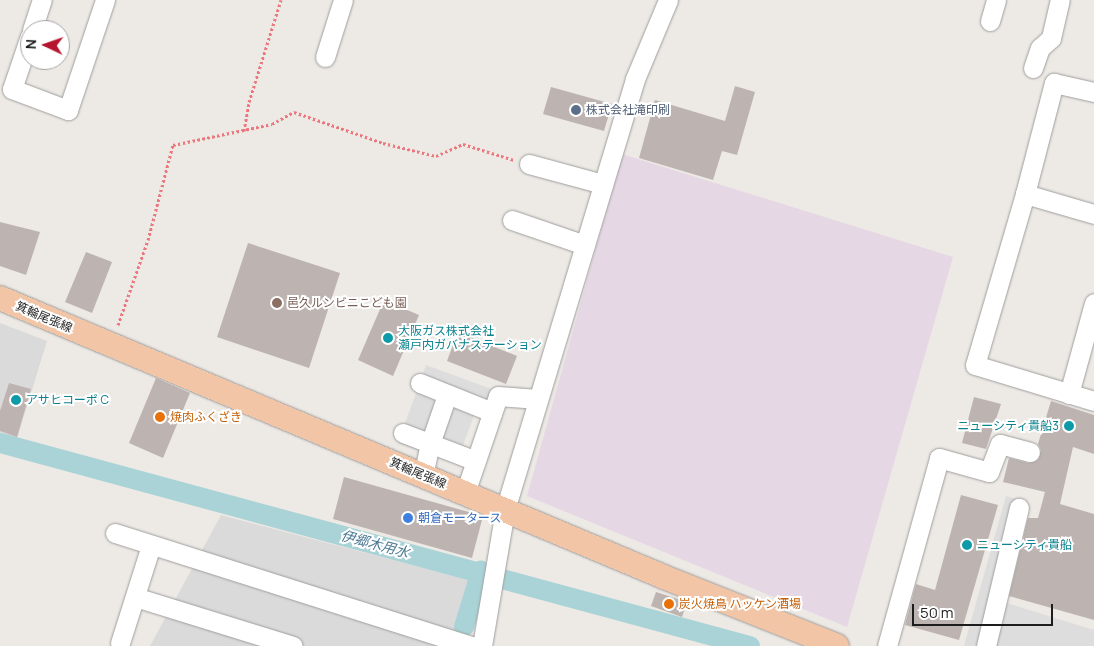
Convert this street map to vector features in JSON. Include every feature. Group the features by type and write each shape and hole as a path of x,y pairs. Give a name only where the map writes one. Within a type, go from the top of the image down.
{"main road":[{"name":"箕輪尾張線","path":"0,298 423,476 837,646"}],"street":[{"path":"35,20 42,0"},
{"path":"20,65 12,89 68,110 104,0"},
{"path":"325,57 343,0"},
{"path":"482,646 505,510 635,78 668,0"},
{"path":"990,21 996,0"},
{"path":"1033,68 1040,48 1051,38 1060,0"},
{"path":"1094,92 1054,83 1025,194 975,365 1094,401"},
{"path":"529,164 603,184"},
{"path":"1025,194 1094,214"},
{"path":"512,220 585,245"},
{"path":"1069,394 1094,303"},
{"path":"420,383 492,412"},
{"path":"423,476 430,444 447,395"},
{"path":"465,493 498,396 538,400"},
{"path":"403,433 476,461"},
{"path":"888,646 939,458 989,472 1000,444 1030,452"},
{"path":"986,646 1019,508"},
{"path":"115,533 472,646"},
{"path":"120,643 152,545"},
{"path":"135,598 293,646"}],"path":[{"path":"244,131 249,102 281,0"},
{"path":"115,334 148,240 173,145 272,124 294,112 384,143 436,156 463,144 529,164"}],"shaded area":[{"path":"622,154 953,257 847,627 527,496"},
{"path":"0,323 47,341 16,442 0,438"},
{"path":"426,365 494,390 488,405 479,402 456,464 398,443"},
{"path":"1006,496 1025,502 1000,601 1094,630 1094,646 964,646"},
{"path":"221,515 477,582 460,646 150,646"}],"building":[{"path":"735,86 755,92 737,155 722,151 713,180 639,158 655,100 725,121"},
{"path":"551,87 612,104 604,131 543,114"},
{"path":"0,222 40,232 26,275 0,266"},
{"path":"248,243 340,273 309,368 217,337"},
{"path":"86,252 112,262 92,313 65,302"},
{"name":"大阪ガス株式会社 瀬戸内ガバナステーション","path":"384,300 419,315 393,376 358,360"},
{"path":"458,332 517,356 506,384 447,361"},
{"name":"焼肉ふくざき","path":"156,378 190,393 163,458 129,443"},
{"name":"アサヒコーポ C","path":"9,383 31,389 17,437 0,431 0,411"},
{"path":"974,397 1001,404 986,449 962,443"},
{"path":"1051,401 1094,415 1094,454 1073,447 1060,504 1094,514 1094,620 1009,596 1028,518 1038,518 1045,492 1003,482 1009,458 1028,463 1038,460 1041,450 1038,444"},
{"name":"朝倉モータース","path":"344,477 483,516 472,558 333,519"},
{"path":"961,495 998,505 959,640 905,625 916,584 935,590"},
{"path":"656,592 687,602 682,617 651,606"}],"waterway":[{"name":"伊郷木用水","path":"0,443 750,646"},
{"path":"464,627 481,571"}],"place":[{"name":"株式会社滝印刷","path":"576,110"},
{"name":"邑久ルンビニこども園","path":"277,303"},
{"name":"大阪ガス株式会社 瀬戸内ガバナステーション","path":"388,338"},
{"name":"アサヒコーポ C","path":"16,400"},
{"name":"焼肉ふくざき","path":"160,417"},
{"name":"ニューシティ貴船3","path":"1069,426"},
{"name":"朝倉モータース","path":"408,518"},
{"name":"ニューシティ貴船","path":"967,545"},
{"name":"炭火焼鳥 ハッケン酒場","path":"669,604"}]}
